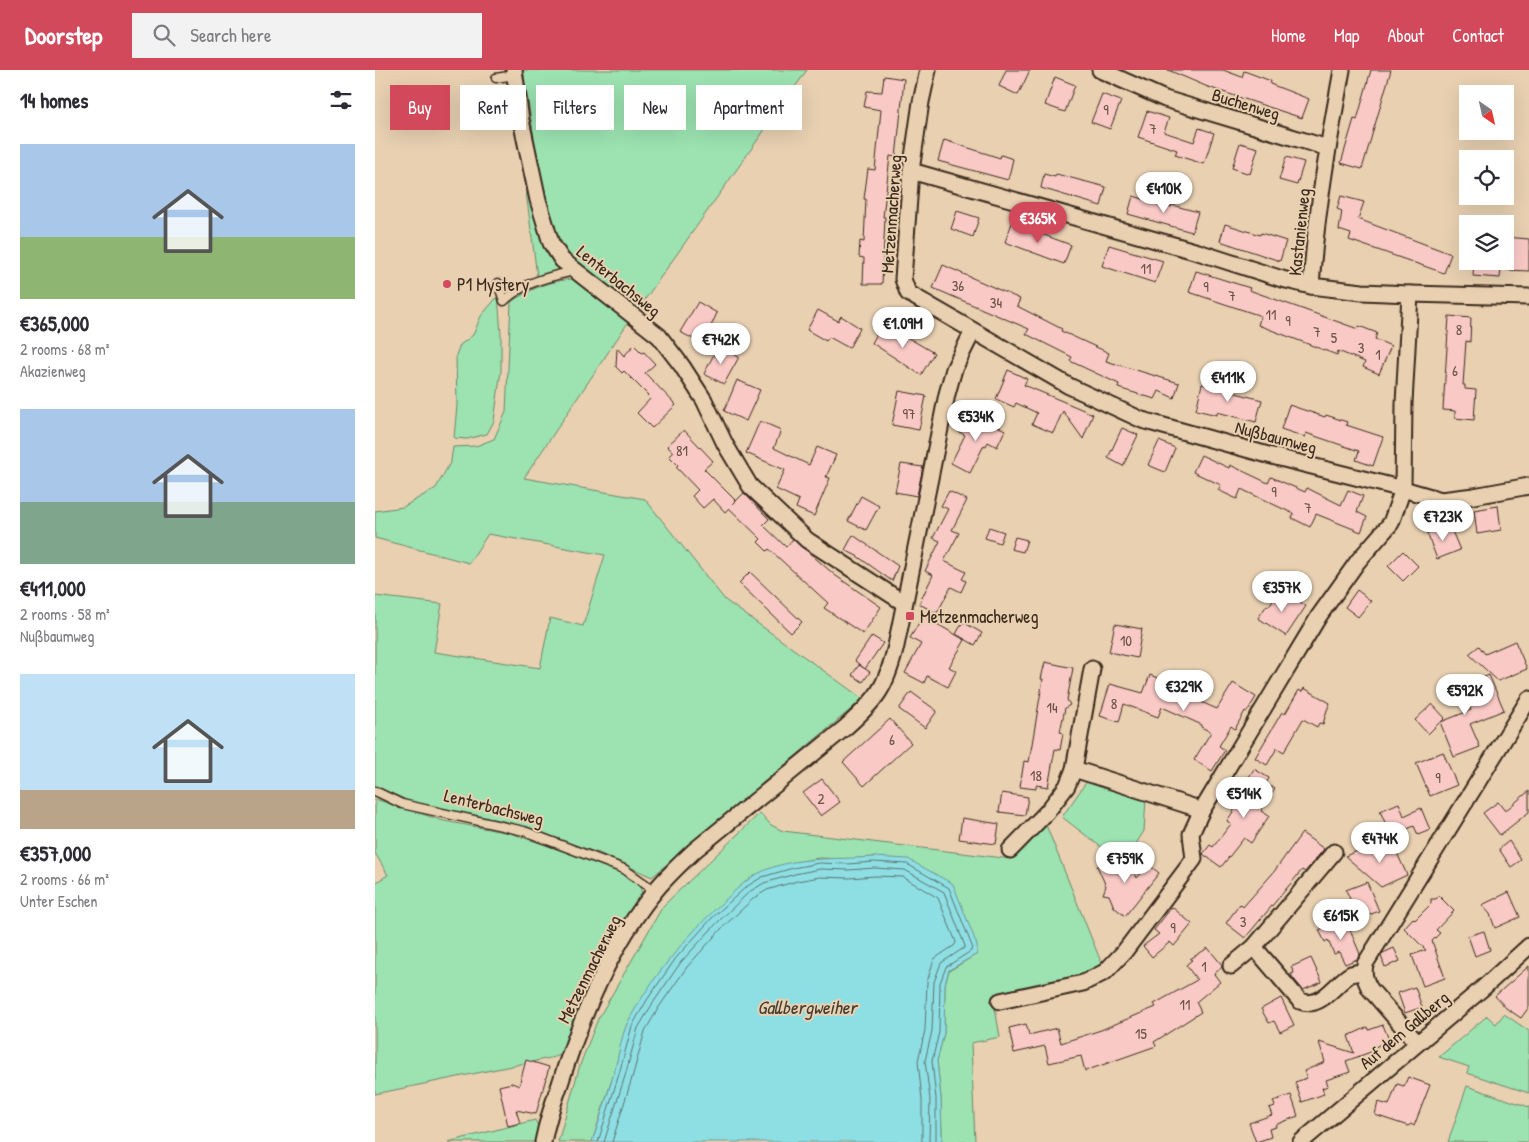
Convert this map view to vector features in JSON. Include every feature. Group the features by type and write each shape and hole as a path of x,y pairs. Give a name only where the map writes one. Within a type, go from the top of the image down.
{"street":[{"name":"Metzenmacherweg","path":"543,1142 546,1126 571,1049 589,1006 608,966 633,922 655,891 673,870 695,850 846,727 869,706 887,679 894,655 947,394 954,369 973,331 908,293 903,279 911,171 921,102 928,70"},
{"name":"Buchenweg","path":"1100,70 1165,99 1327,148"},
{"name":"Kastanienweg","path":"1342,70 1327,148 1313,254 1311,286 1362,292 1529,297"},
{"name":"Lenterbachsweg","path":"515,72 521,120 545,226 551,243 562,260 659,336 682,366 704,400 725,444 750,486 807,540 904,603"},
{"path":"911,171 1311,286"},
{"path":"1000,1000 1083,984 1105,972 1124,952 1194,859 1191,834 1201,812 1319,616 1358,560 1391,523 1403,489 1404,403 1410,294"},
{"name":"Nußbaumweg","path":"973,331 1069,386 1143,420 1441,500 1529,486"},
{"path":"1010,850 1047,812 1067,786 1074,769 1092,669"},
{"path":"1417,1043 1370,989 1365,981 1363,972 1369,957 1529,699"},
{"path":"1074,769 1193,807 1201,812"},
{"path":"1231,966 1255,948 1334,852"},
{"name":"Auf dem Gallberg","path":"1301,1142 1483,988 1529,946"},
{"path":"1255,948 1300,1001 1305,1004 1317,1002 1353,973 1363,972"}],"lane":[{"path":"497,78 515,72"},
{"path":"498,283 504,301 513,292 535,281 574,271"},
{"name":"Lenterbachsweg","path":"375,791 402,804 524,831 624,869 655,891"}],"green space":[{"path":"523,70 807,70 796,85 696,85 696,130 765,130 636,312 584,272 567,254 554,234 544,201"},
{"path":"521,153 564,271 537,276"},
{"path":"576,278 629,321 524,478 645,499 725,600 863,699 652,877 599,853 506,823 416,804 375,786 375,596 442,604 434,652 540,668 550,618 583,626 605,555 488,534 469,563 375,538 375,511 403,507 436,488 451,461 453,447 476,446 494,439 506,412 511,302 527,292 542,286"},
{"path":"498,296 501,371 494,421 487,434 467,439 454,438 457,405 456,355 460,345 473,335 481,316"},
{"path":"1087,781 1146,798 1144,831 1132,850 1101,847 1062,817"},
{"path":"375,799 444,821 510,833 611,867 628,876 641,889 642,898 597,973 571,1028 562,1054 375,1094 375,883 388,875 375,853"},
{"path":"760,813 771,825 783,831 1011,859 1046,825 1103,967 1080,978 993,996 1000,1037 971,1043 975,1142 940,1142 942,1138 941,1098 937,1061 944,1033 945,984 949,971 977,954 874,857 848,859 819,858 792,863 760,873 627,1024 592,1142 558,1142 580,1065 598,1019 663,906"},
{"path":"1504,1014 1529,1031 1529,1093 1467,1073 1469,1067 1439,1057 1487,1016 1496,1024"},
{"path":"1467,1086 1529,1107 1529,1142 1448,1142"},
{"path":"535,1120 538,1126 534,1142 448,1142"}],"water":[{"name":"Gallbergweiher","path":"874,857 908,859 953,884 977,945 977,954 949,970 945,984 944,1033 937,1061 941,1098 942,1139 940,1142 592,1142 628,1022 647,990 671,958 710,914 749,879 773,867 816,859"}],"building":[{"path":"1006,70 1030,70 1018,95 999,86"},
{"path":"1168,70 1223,70 1242,77 1244,71 1271,81 1270,84 1309,99 1302,118 1208,87"},
{"path":"1371,70 1391,70 1362,169 1341,163 1354,119 1357,120"},
{"path":"884,76 904,79 900,120 896,157 890,156 883,217 885,217 882,284 863,284 864,258 859,257 860,241 864,242 866,199 864,199 868,169 875,170 881,110 864,107 867,91 882,92"},
{"path":"1055,77 1075,85 1065,112 1045,105"},
{"path":"1102,94 1121,101 1110,129 1091,122"},
{"path":"1147,111 1169,118 1164,132 1194,142 1199,128 1214,133 1204,164 1175,155 1177,150 1138,137"},
{"path":"944,140 1000,158 1001,155 1013,159 1008,180 938,161"},
{"path":"1240,143 1258,148 1250,174 1232,168"},
{"path":"1286,157 1304,162 1297,185 1279,180"},
{"path":"1044,174 1055,177 1056,174 1106,187 1101,206 1041,188"},
{"path":"1133,196 1171,207 1172,205 1198,212 1192,232 1128,214"},
{"path":"1341,196 1364,202 1358,219 1451,254 1444,273 1349,240 1351,234 1339,230 1342,211 1337,209"},
{"path":"957,211 979,218 973,237 951,229"},
{"path":"1012,223 1071,245 1064,264 1005,242"},
{"path":"1225,224 1286,241 1280,261 1220,241"},
{"path":"1514,238 1529,239 1529,271 1505,270 1514,270"},
{"path":"1109,245 1163,261 1155,283 1102,266"},
{"path":"943,265 1020,299 1017,306 1062,329 1061,331 1109,353 1106,361 1179,383 1174,398 1159,391 1155,399 1118,388 1119,384 1070,361 1072,357 1026,334 1029,329 933,288"},
{"path":"1473,270 1501,270 1500,278 1473,276"},
{"path":"1196,271 1250,288 1249,290 1358,329 1359,326 1377,333 1375,339 1391,346 1379,374 1363,367 1365,362 1338,351 1337,355 1258,325 1261,316 1189,292"},
{"path":"698,302 717,313 703,344 680,332"},
{"path":"818,310 838,321 841,316 860,328 849,348 829,337 826,341 807,330"},
{"path":"1449,316 1471,318 1470,342 1466,341 1463,385 1465,385 1465,389 1476,390 1474,420 1455,418 1455,411 1443,410"},
{"path":"883,323 934,353 921,375 872,343"},
{"path":"634,345 642,353 644,352 655,364 645,373 676,405 652,428 637,413 651,398 624,371 622,373 616,367 617,348 624,356"},
{"path":"718,346 739,357 724,384 704,374"},
{"path":"1008,370 1027,379 1024,385 1093,414 1083,439 1063,411 1053,433 1032,424 1037,413 1016,403 1014,407 996,399"},
{"path":"737,380 760,390 746,421 724,411"},
{"path":"1202,384 1262,400 1256,422 1217,412 1217,415 1196,410"},
{"path":"899,391 926,396 919,430 892,425"},
{"path":"1289,405 1347,422 1346,425 1383,437 1373,466 1356,460 1359,451 1306,433 1305,437 1281,429"},
{"path":"967,416 978,422 980,418 1005,430 997,447 988,442 986,446 984,445 970,473 951,463 965,435 959,432"},
{"path":"760,421 781,430 774,448 809,465 817,447 836,455 826,477 830,478 814,516 796,508 799,500 776,489 785,470 746,453"},
{"path":"1122,428 1138,435 1123,466 1108,458"},
{"path":"684,430 713,461 704,469 736,501 725,512 713,499 703,508 692,496 698,490 676,467 678,465 669,456 673,452 667,446"},
{"path":"1159,441 1175,448 1165,472 1148,465"},
{"path":"1201,455 1229,468 1230,465 1268,483 1271,477 1305,492 1307,488 1341,505 1348,490 1363,496 1357,512 1367,517 1361,532 1316,514 1310,527 1292,518 1294,514 1241,489 1237,499 1218,490 1221,485 1193,472"},
{"path":"901,464 923,467 917,496 895,492"},
{"path":"949,491 967,500 952,530 959,533 944,561 966,572 962,579 966,581 961,592 951,587 937,613 919,604 933,575 925,571 940,541 933,538 948,509 941,506"},
{"path":"744,493 769,519 763,525 786,547 793,539 836,576 881,607 863,634 824,608 828,603 769,549 767,551 758,542 761,539 729,508"},
{"path":"861,496 879,506 866,530 848,521"},
{"path":"1498,506 1501,530 1477,534 1474,510"},
{"path":"1449,524 1460,550 1437,559 1427,533"},
{"path":"989,527 1004,532 1000,543 985,538"},
{"path":"853,535 898,566 892,581 857,556 845,550"},
{"path":"1015,537 1027,540 1023,552 1011,549"},
{"path":"1403,551 1418,566 1403,581 1388,566"},
{"path":"750,572 802,622 791,633 739,583"},
{"path":"1280,589 1306,606 1286,636 1258,618 1267,605 1269,606"},
{"path":"1357,590 1371,601 1358,617 1345,607"},
{"path":"923,616 965,640 949,667 956,671 948,687 927,676 924,683 905,673 921,644 910,638"},
{"path":"963,622 982,633 975,645 956,634"},
{"path":"1115,624 1142,629 1137,658 1109,652"},
{"path":"872,636 883,643 865,669 855,661"},
{"path":"1515,641 1527,669 1498,681 1469,654 1479,646 1485,654"},
{"path":"1045,662 1073,668 1067,700 1070,705 1065,708 1060,732 1063,733 1060,750 1055,749 1048,787 1036,785 1036,789 1020,787 1024,761 1029,762"},
{"path":"859,665 870,672 863,682 852,675"},
{"path":"1150,675 1171,683 1169,688 1217,709 1233,683 1256,697 1247,712 1245,711 1235,729 1231,726 1219,746 1225,750 1212,771 1194,760 1211,732 1201,727 1202,725 1162,707 1158,717 1124,704 1119,722 1100,716 1110,684 1143,693"},
{"path":"1489,675 1504,710 1470,724 1480,747 1454,757 1440,722 1428,734 1415,720 1432,704 1445,718 1441,722 1471,710 1461,687"},
{"path":"1304,688 1330,703 1323,724 1319,723 1317,727 1303,719 1284,752 1277,748 1267,765 1255,758 1282,712 1285,714 1299,690 1302,692"},
{"path":"911,692 937,711 925,728 899,709"},
{"path":"890,719 911,743 864,786 843,762"},
{"path":"1443,752 1457,785 1430,796 1416,763"},
{"path":"1254,769 1269,778 1266,784 1275,789 1261,811 1269,816 1251,843 1244,838 1221,867 1203,854 1210,845 1213,847 1231,824 1227,821 1247,790 1242,788"},
{"path":"822,779 840,802 821,816 803,793"},
{"path":"1529,791 1529,812 1500,835 1483,813 1498,802 1505,811"},
{"path":"1002,793 1028,797 1025,815 999,812"},
{"path":"1399,803 1404,816 1421,808 1430,830 1418,835 1414,826 1391,836 1380,811"},
{"path":"962,818 999,824 996,844 959,839"},
{"path":"1302,833 1324,849 1305,872 1302,870 1245,938 1226,923 1240,904 1243,907 1273,873"},
{"path":"1509,841 1521,860 1511,867 1499,849"},
{"path":"1392,842 1407,875 1381,887 1345,856 1365,848 1367,853"},
{"path":"1129,861 1137,878 1149,865 1159,873 1125,916 1114,907 1109,895 1103,894 1106,886 1097,866"},
{"path":"1367,882 1379,911 1359,919 1346,890"},
{"path":"1509,892 1520,917 1495,928 1490,914 1482,905"},
{"path":"1439,896 1454,911 1436,930 1440,933 1432,941 1445,978 1423,986 1412,955 1426,950 1404,928 1431,904 1431,899 1436,899"},
{"path":"1172,907 1192,924 1174,946 1170,942 1152,957 1143,946 1159,934 1154,930"},
{"path":"1345,918 1360,954 1357,959 1345,964 1339,952 1334,954 1328,940 1325,942 1319,930"},
{"path":"1484,931 1490,950 1475,956 1468,936"},
{"path":"1208,948 1222,965 1214,974 1220,982 1196,1002 1201,1012 1154,1042 1156,1046 1085,1071 1081,1056 1049,1063 1045,1046 1014,1053 1009,1028 1026,1024 1029,1035 1057,1028 1061,1043 1101,1030 1156,1007 1154,1004 1197,980 1186,965 1192,960 1190,959"},
{"path":"1394,948 1400,961 1385,967 1381,956 1383,953"},
{"path":"1311,958 1322,982 1303,990 1293,978 1291,974 1294,973 1291,967"},
{"path":"1529,966 1529,1007 1521,1018 1506,1008 1495,996"},
{"path":"1415,987 1422,1007 1405,1013 1398,993"},
{"path":"1281,998 1294,1025 1280,1032 1274,1021 1269,1023 1261,1009"},
{"path":"1383,1025 1389,1040 1375,1047 1376,1050 1346,1061 1350,1072 1326,1080 1328,1086 1322,1088 1324,1094 1302,1102 1295,1082 1307,1078 1304,1071 1325,1062 1319,1042 1354,1053 1348,1036 1368,1027 1369,1030"},
{"path":"526,1060 549,1067 536,1114 516,1110 520,1123 508,1126 499,1086 512,1083 519,1086"},
{"path":"1408,1077 1430,1085 1414,1126 1411,1124 1408,1126 1375,1115 1378,1102 1389,1105 1397,1084 1404,1086"},
{"path":"1291,1095 1298,1116 1275,1125 1276,1127 1269,1129 1271,1137 1256,1142 1249,1123 1272,1115 1269,1108 1275,1106 1273,1101"}],"place":[{"name":"P1 Mystery","path":"447,284"},
{"name":"Metzenmacherweg","path":"910,616"}]}
